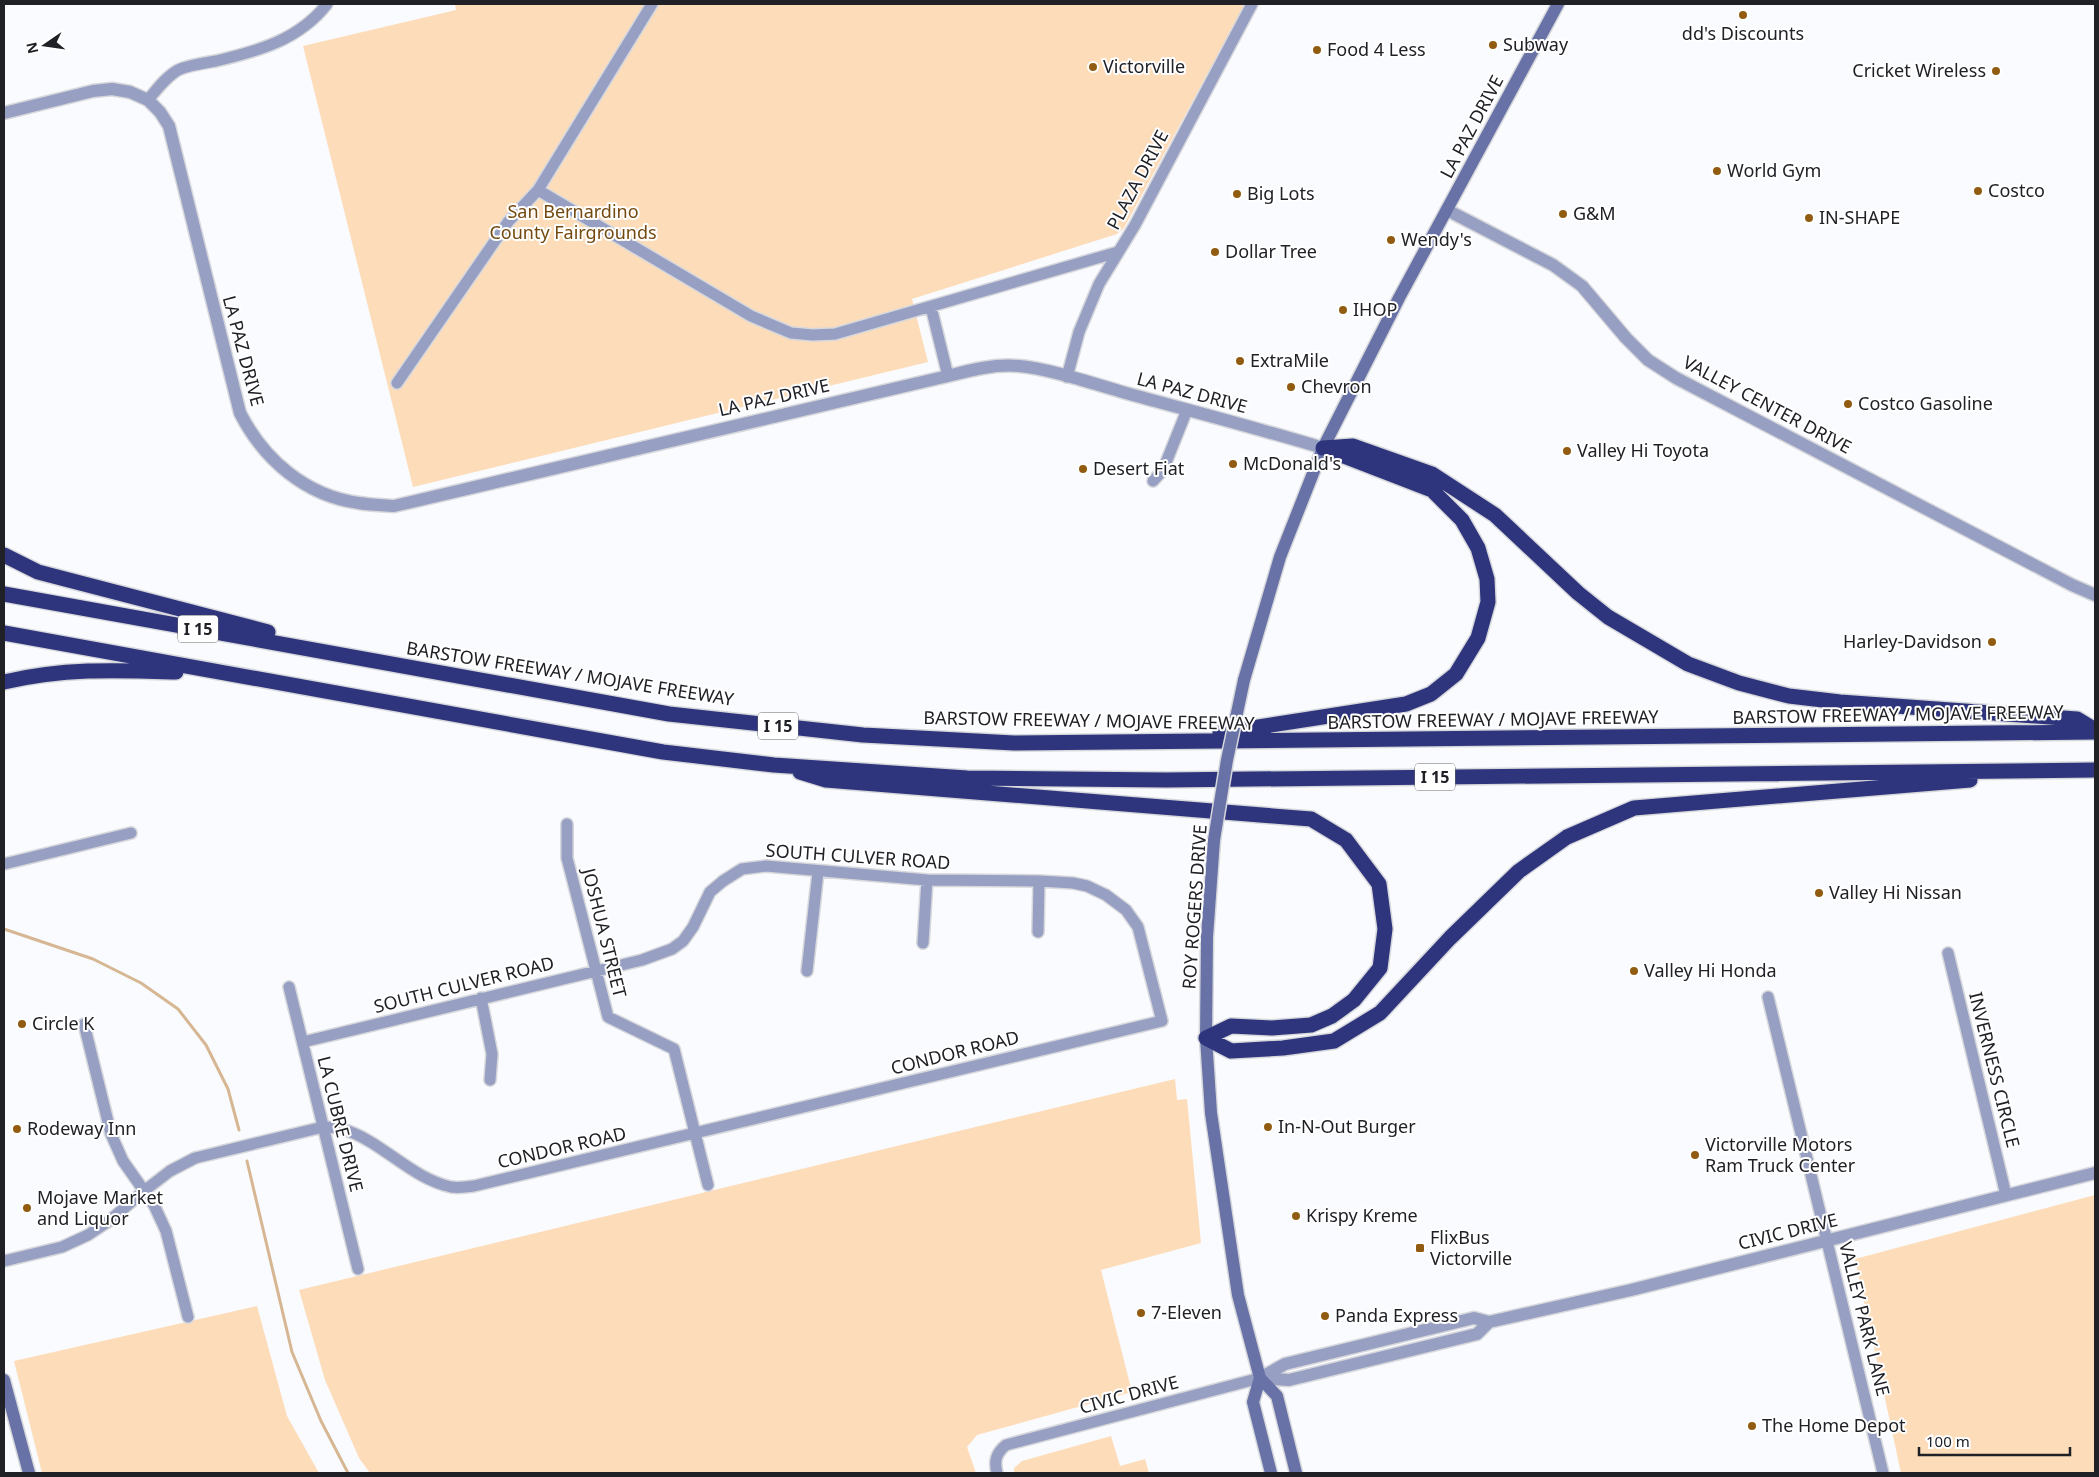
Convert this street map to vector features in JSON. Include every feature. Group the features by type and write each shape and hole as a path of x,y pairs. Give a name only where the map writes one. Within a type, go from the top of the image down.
{"highway":[{"path":"1323,448 1353,446 1432,474 1495,515 1578,593 1608,618 1688,664 1722,677 1789,696 2077,718 2095,731"},
{"path":"1167,742 1406,704 1430,694 1456,674 1478,638 1488,602 1487,579 1478,548 1462,520 1432,490 1323,448"},
{"path":"4,555 47,575 393,664"},
{"name":"BARSTOW FREEWAY / MOJAVE FREEWAY","path":"4,594 669,714 863,736 1014,743 2095,731"},
{"name":"I 15","path":"4,633 663,752 774,764 967,778 1156,780 2095,770"},
{"path":"4,682 28,676 94,669 228,674"},
{"path":"774,764 826,780 1311,819 1346,840 1378,884 1385,929 1380,968 1354,1000 1332,1016 1311,1025 1272,1028 1231,1026 1206,1038"},
{"path":"1206,1038 1231,1051 1283,1048 1334,1041 1380,1013 1450,938 1519,872 1567,837 1634,808 2095,770"}],"main road":[{"name":"LA PAZ DRIVE","path":"1323,448 1399,298 1558,4"},
{"name":"ROY ROGERS DRIVE","path":"1296,1473 1277,1396 1260,1378 1238,1295 1211,1114 1206,1038 1207,937 1214,840 1227,760 1244,680 1280,556 1323,448"},
{"path":"1260,1378 1252,1402 1271,1473"},
{"path":"4,1380 29,1473"}],"street":[{"path":"148,100 169,76 181,69 257,51 284,40 303,28 327,4"},
{"path":"397,383 508,222 538,190 652,4"},
{"name":"PLAZA DRIVE","path":"1067,377 1079,332 1099,284 1135,225 1252,4"},
{"name":"LA PAZ DRIVE","path":"4,113 112,88 130,92 148,100 160,112 168,126 240,413 251,434 271,458 297,480 324,494 358,503 394,506 948,376 988,367 1004,366 1021,366 1067,377 1323,448"},
{"path":"538,190 750,316 791,333 835,334 1118,252"},
{"name":"VALLEY CENTER DRIVE","path":"1447,210 1553,265 1582,286 1626,338 1648,360 1676,378 2072,585 2095,595"},
{"path":"931,307 948,376"},
{"path":"1153,480 1164,470 1187,410"},
{"name":"JOSHUA STREET","path":"567,824 567,858 594,971 608,1017 674,1049 697,1134 708,1185"},
{"path":"4,864 130,833"},
{"name":"SOUTH CULVER ROAD","path":"303,1042 642,960 672,949 683,941 693,927 710,892 742,869 766,866 927,880 1039,881 1073,883 1087,886 1106,895 1126,910 1138,927 1162,1022"},
{"path":"807,971 818,872"},
{"path":"923,943 927,880"},
{"path":"1038,932 1039,881"},
{"name":"INVERNESS CIRCLE","path":"1948,954 2006,1195"},
{"name":"LA CUBRE DRIVE","path":"289,987 358,1269"},
{"path":"481,998 492,1054 490,1080"},
{"name":"VALLEY PARK LANE","path":"1768,998 1883,1473"},
{"name":"CONDOR ROAD","path":"4,1262 62,1246 88,1235 109,1221 144,1190 170,1171 195,1158 322,1127 340,1128 356,1134 424,1177 453,1188 474,1186 1162,1022"},
{"path":"84,1024 111,1134 123,1161 154,1205 166,1231 188,1317"},
{"name":"CIVIC DRIVE","path":"997,1473 996,1458 999,1451 1006,1445 1260,1378 1288,1380 1477,1334 1489,1322 1631,1290 2095,1173"}],"green space":[{"name":"San Bernardino County Fairgrounds","path":"455,4 1245,4 1124,228 1117,234 912,299 928,362 413,487 303,46 456,10"},
{"path":"1175,1079 1177,1100 1187,1099 1201,1243 1101,1270 1132,1392 977,1435 967,1447 976,1473 370,1473 359,1458 325,1380 299,1290"},
{"path":"2095,1195 2095,1473 1901,1473 1855,1259"},
{"path":"257,1306 287,1416 319,1473 42,1473 14,1361"},
{"path":"1111,1436 1120,1466 1145,1459 1149,1473 1014,1473 1014,1468 1022,1461"}],"waterway":[{"path":"4,929 93,959 141,983 178,1009 206,1045 228,1089 239,1130"},
{"path":"247,1161 292,1352 321,1421 348,1473"}],"place":[{"name":"dd's Discounts","path":"1743,15"},
{"name":"Subway","path":"1493,45"},
{"name":"Food 4 Less","path":"1317,50"},
{"name":"Victorville","path":"1093,67"},
{"name":"Cricket Wireless","path":"1996,71"},
{"name":"World Gym","path":"1717,171"},
{"name":"Costco","path":"1978,191"},
{"name":"Big Lots","path":"1237,194"},
{"name":"G&M","path":"1563,214"},
{"name":"IN-SHAPE","path":"1809,218"},
{"name":"Wendy's","path":"1391,240"},
{"name":"Dollar Tree","path":"1215,252"},
{"name":"IHOP","path":"1343,310"},
{"name":"ExtraMile","path":"1240,361"},
{"name":"Chevron","path":"1291,387"},
{"name":"Costco Gasoline","path":"1848,404"},
{"name":"Valley Hi Toyota","path":"1567,451"},
{"name":"McDonald's","path":"1233,464"},
{"name":"Desert Fiat","path":"1083,469"},
{"name":"Harley-Davidson","path":"1992,642"},
{"name":"Valley Hi Nissan","path":"1819,893"},
{"name":"Valley Hi Honda","path":"1634,971"},
{"name":"Circle K","path":"22,1024"},
{"name":"In-N-Out Burger","path":"1268,1127"},
{"name":"Rodeway Inn","path":"17,1129"},
{"name":"Victorville Motors Ram Truck Center","path":"1695,1155"},
{"name":"Mojave Market and Liquor","path":"27,1208"},
{"name":"Krispy Kreme","path":"1296,1216"},
{"name":"FlixBus Victorville","path":"1420,1248"},
{"name":"7-Eleven","path":"1141,1313"},
{"name":"Panda Express","path":"1325,1316"},
{"name":"The Home Depot","path":"1752,1426"}]}
